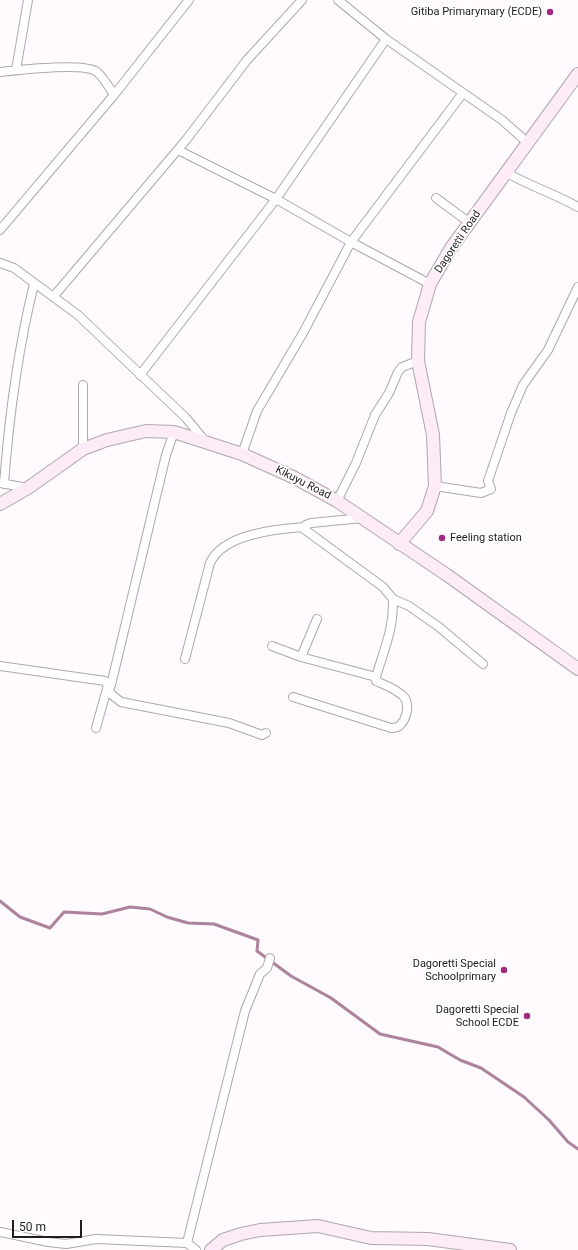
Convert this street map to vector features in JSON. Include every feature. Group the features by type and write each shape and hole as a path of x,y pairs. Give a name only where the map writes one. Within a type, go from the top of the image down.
{"main road":[{"name":"Dagoretti Road","path":"399,544 427,511 435,486 434,435 418,361 419,322 430,284 451,248 578,74"},
{"name":"Kikuyu Road","path":"0,504 28,488 83,449 107,440 146,430 174,432 242,454 295,478 337,501 447,575 578,669"},
{"path":"211,1250 223,1240 241,1234 260,1230 318,1226 371,1238 428,1239 510,1250"}],"street":[{"path":"16,70 28,0"},
{"path":"0,230 114,95 189,0"},
{"path":"54,296 178,150 247,60 302,0"},
{"path":"338,0 386,39 502,120 528,143"},
{"path":"140,375 276,199 386,39"},
{"path":"0,72 16,70 89,68 97,72 114,95"},
{"path":"242,454 257,411 304,333 351,242 464,93"},
{"path":"178,150 276,199 351,242 430,284"},
{"path":"507,173 531,186 562,198 578,207"},
{"path":"436,198 470,223"},
{"path":"0,263 14,268 78,315 186,418 205,441"},
{"path":"28,488 2,484 7,440 27,310 34,284"},
{"path":"435,486 481,493 491,489 488,481 511,413 523,385 548,350 578,287"},
{"path":"337,501 356,463 376,415 398,372 402,367 418,361"},
{"path":"83,385 83,449"},
{"path":"96,728 108,685 111,685 166,455 174,432"},
{"path":"186,659 210,563 214,553 241,539 270,530 304,527 311,523 363,518"},
{"path":"304,527 304,530 309,534 383,587 393,599 409,606 439,627 482,664"},
{"path":"293,697 392,728 401,726 404,723 407,703 405,699 400,694 376,681 376,676 390,636 394,616 393,599"},
{"path":"301,657 317,618"},
{"path":"272,646 301,657 376,676"},
{"path":"0,666 105,681 111,694 121,702 229,724 262,735 266,733"},
{"path":"186,1243 245,1011 260,974 267,968 270,958"},
{"path":"0,1232 48,1242 66,1244 96,1239 186,1243 196,1250"}],"waterway":[{"path":"0,901 20,917 50,928 64,912 102,914 130,907 150,909 167,917 188,923 214,924 258,940 257,951 291,976 331,998 380,1034 438,1047 460,1060 481,1068 524,1097 549,1120 568,1142 578,1149"}],"place":[{"name":"Gitiba Primarymary (ECDE)","path":"550,12"},
{"name":"Feeling station","path":"442,538"},
{"name":"Dagoretti Special Schoolprimary","path":"504,970"},
{"name":"Dagoretti Special School ECDE","path":"527,1016"}]}
